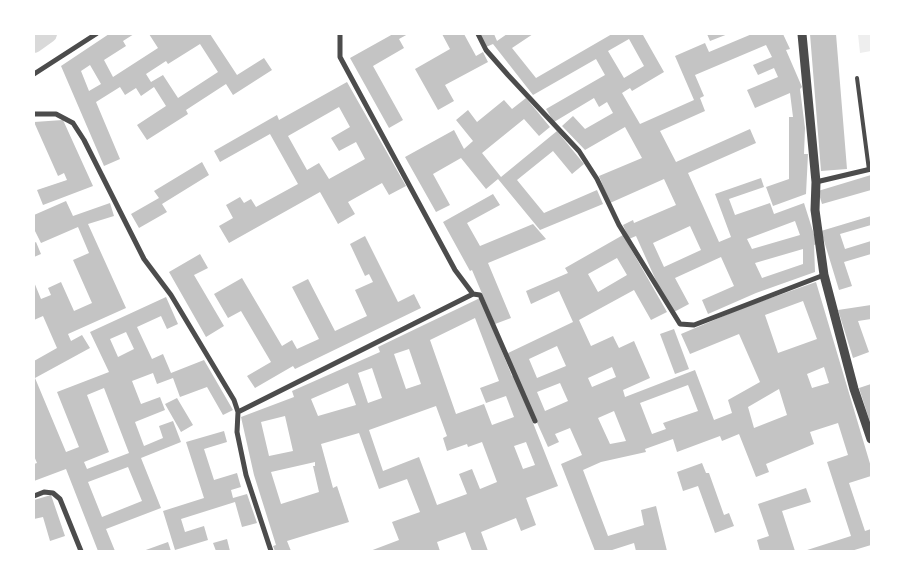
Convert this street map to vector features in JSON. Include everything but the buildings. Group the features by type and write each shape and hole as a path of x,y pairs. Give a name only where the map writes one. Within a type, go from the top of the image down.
{"street":[{"path":"34,74 96,34"},
{"path":"340,34 340,58 455,270 473,294"},
{"path":"478,34 486,50 579,151 597,179 619,225 680,324 694,325 824,275"},
{"path":"802,34 816,182 815,210 824,275 854,389 871,439"},
{"path":"34,114 56,114 73,123 77,128 144,259 171,295 234,400 238,412 237,432 246,475 271,551"},
{"path":"816,182 870,169"},
{"path":"238,412 473,294 480,295 535,421"},
{"path":"34,496 44,492 53,493 60,499 81,551"}],"lane":[{"path":"857,78 870,169"}],"shaded area":[{"path":"858,34 871,34 871,51 860,53"}],"waterway":[{"path":"34,44 48,34"}]}
